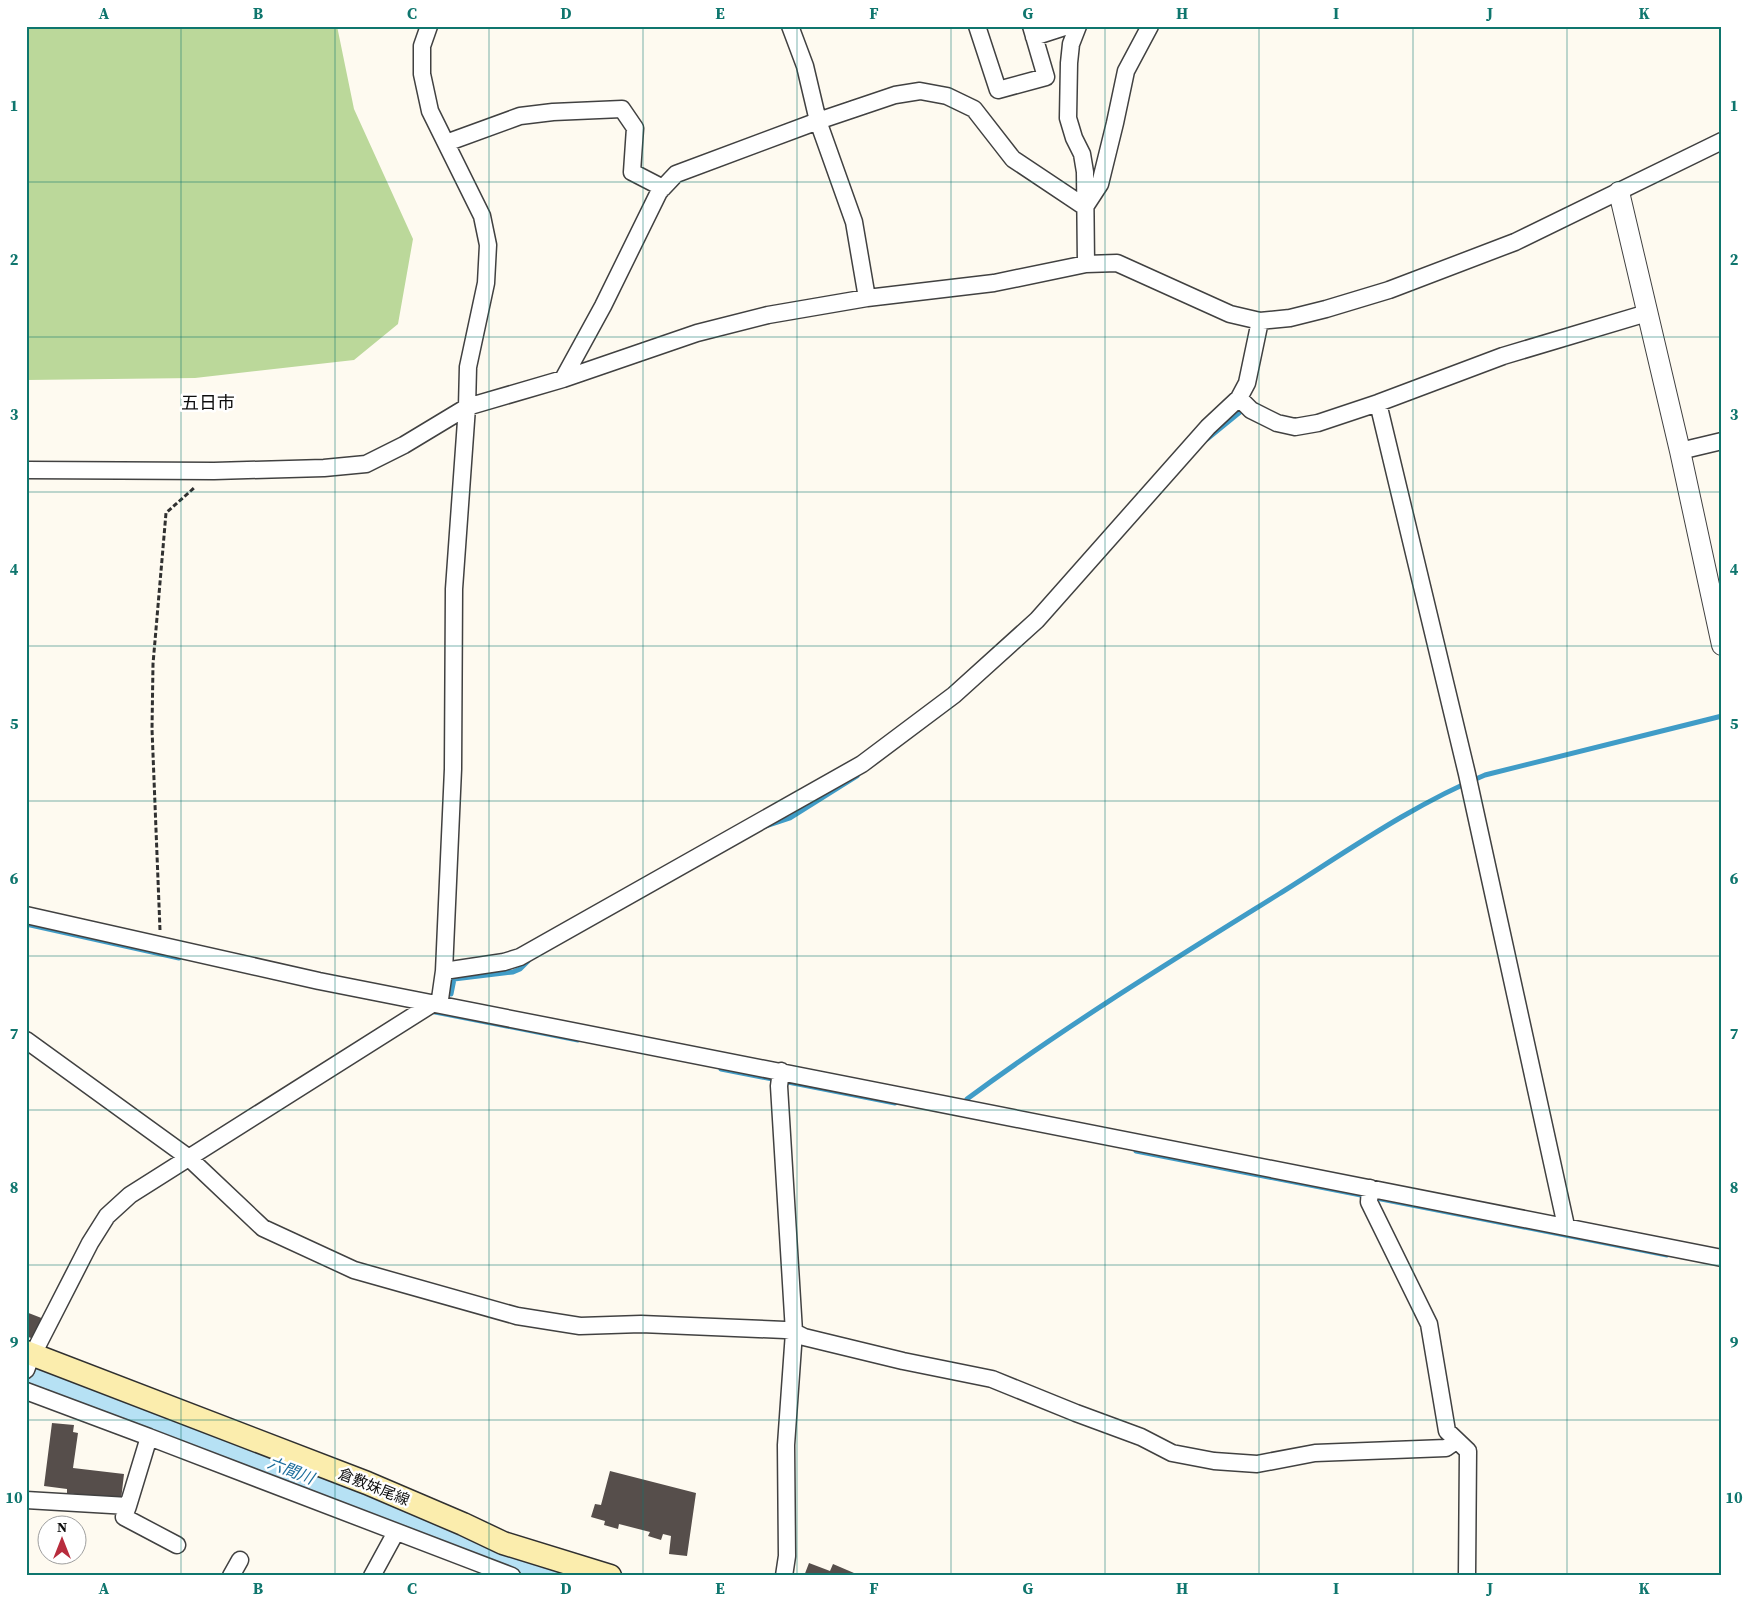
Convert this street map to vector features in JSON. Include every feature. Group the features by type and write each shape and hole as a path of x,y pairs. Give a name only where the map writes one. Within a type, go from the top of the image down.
{"main road":[{"name":"倉敷妹尾線","path":"29,1359 121,1390 367,1483 503,1543 554,1563 610,1576"}],"street":[{"path":"29,1359 90,1243 108,1216 130,1195 440,999 444,971 453,769 454,589 467,407 468,367 486,283 488,246 482,216 430,110 422,74 422,46 429,26"},
{"path":"790,26 805,66 818,121 854,222 867,298"},
{"path":"977,26 998,90 1046,77 1033,32 1068,26"},
{"path":"1078,26 1071,44 1068,118 1074,138 1082,154 1085,172 1086,264"},
{"path":"1085,207 1100,184 1126,71 1150,26"},
{"path":"563,379 603,306 659,192 676,174 818,121 895,95 920,91 947,96 974,109 1013,159 1085,207"},
{"path":"446,143 520,116 553,112 622,109 635,128 632,172 663,188"},
{"path":"26,470 214,471 324,468 366,464 404,445 467,407 563,379 697,333 768,315 867,298 994,283 1086,264 1117,264 1230,314 1260,321 1290,318 1317,312 1389,290 1515,242 1722,141"},
{"path":"1619,192 1680,452 1722,645"},
{"path":"1239,398 1252,410 1277,422 1295,427 1318,423 1378,403 1503,356 1647,313"},
{"path":"444,971 504,962 520,957 862,764 954,695 1037,620 1208,427 1239,398 1247,383 1260,321"},
{"path":"1378,403 1468,780 1566,1226"},
{"path":"1680,452 1722,441"},
{"path":"26,915 318,981 427,1008 1369,1194 1566,1226 1722,1258"},
{"path":"26,1040 189,1158 263,1228 354,1270 517,1316 580,1326 641,1324 785,1330 804,1337 867,1352 992,1379 1141,1437 1172,1453 1214,1460 1257,1464 1315,1453 1446,1448 1456,1441"},
{"path":"780,1078 794,1332 786,1444 787,1556 784,1576"},
{"path":"1369,1194 1429,1324 1447,1431 1468,1451 1468,1576"},
{"path":"26,1391 270,1482 512,1576"},
{"path":"149,1437 124,1517 177,1545"},
{"path":"26,1500 128,1506"},
{"path":"372,1576 396,1532"},
{"path":"231,1576 240,1560"}],"path":[{"path":"161,945 152,730 153,664 166,513 214,471"}],"green space":[{"path":"26,26 337,26 354,109 413,239 398,324 354,360 195,378 26,380"}],"building":[{"path":"26,1312 44,1319 36,1340 26,1336"},
{"path":"52,1423 74,1425 73,1432 78,1433 73,1468 124,1474 121,1500 67,1493 67,1489 44,1486"},
{"path":"610,1471 696,1493 687,1556 669,1554 671,1536 663,1534 661,1540 648,1536 650,1532 619,1524 618,1529 604,1525 605,1521 591,1517 595,1504 601,1505"},
{"path":"809,1563 830,1571 833,1564 861,1576 804,1576"}],"waterway":[{"path":"1207,439 1240,412"},
{"path":"967,1099 1043,1045 1121,994 1380,830 1431,800 1485,775 1722,716"},
{"path":"766,826 790,818 857,776"},
{"path":"26,924 179,958"},
{"path":"451,994 454,979 513,972 520,969 528,961"},
{"path":"430,1011 578,1040"},
{"path":"721,1069 895,1103"},
{"path":"1136,1151 1667,1255"},
{"name":"六間川","path":"26,1373 53,1381 301,1473 552,1576"}],"district":[{"name":"五日市","path":"208,403"}]}
